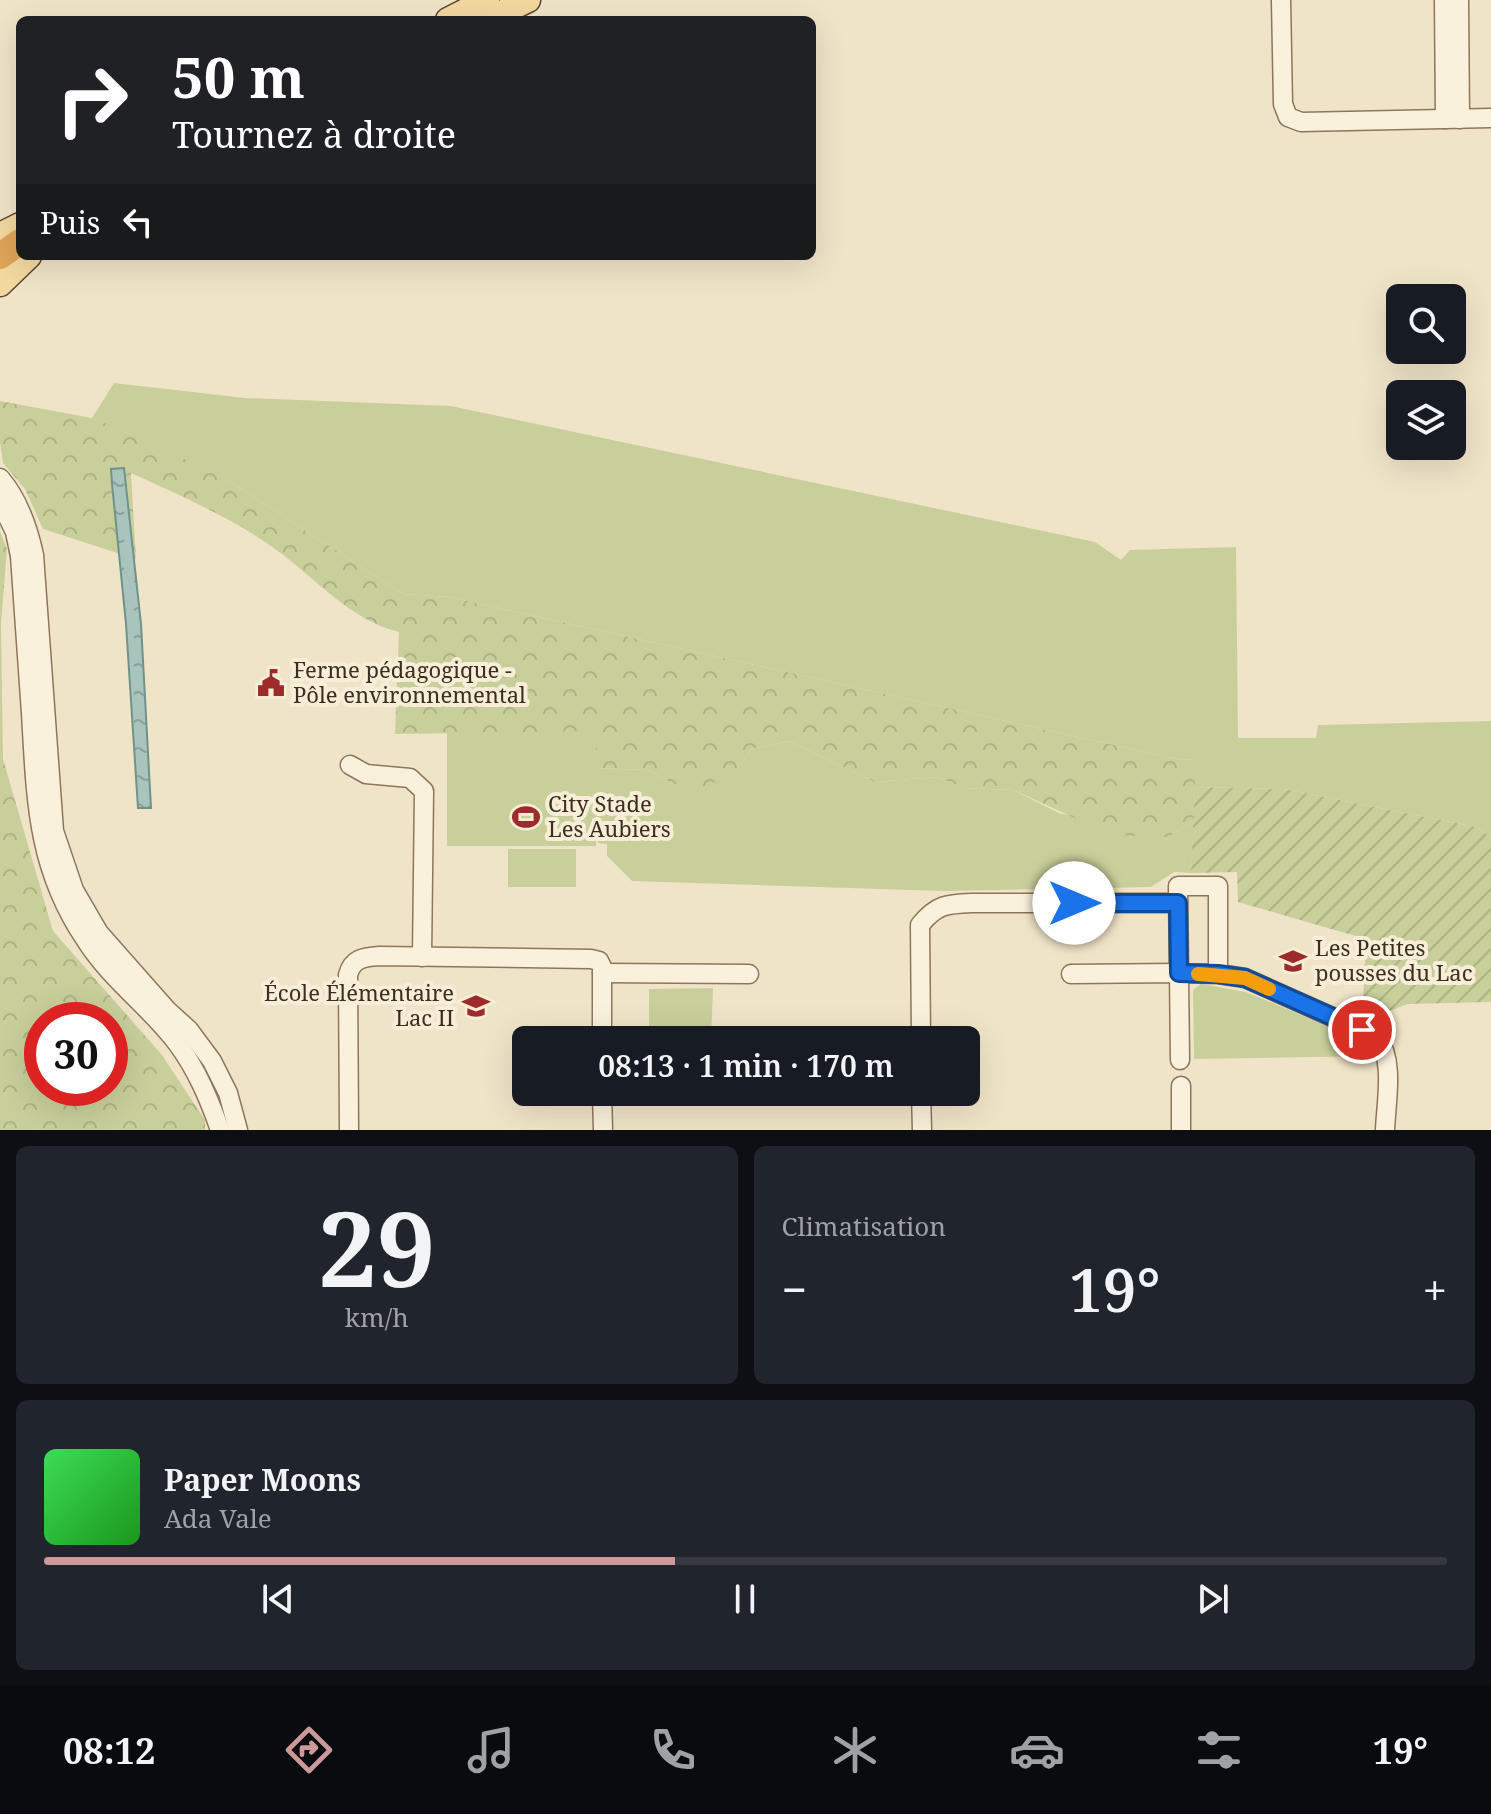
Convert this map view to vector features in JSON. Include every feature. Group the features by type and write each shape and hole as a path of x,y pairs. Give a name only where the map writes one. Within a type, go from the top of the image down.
{"main road":[{"path":"456,16 487,0"},
{"path":"496,16 528,0"},
{"path":"0,284 25,260"}],"street":[{"path":"494,16 517,0"},
{"path":"1281,0 1283,104 1288,117 1301,122 1491,118"},
{"path":"1444,0 1453,119"},
{"path":"1453,119 1459,0"},
{"path":"0,478 11,491 29,529 34,555 54,831 74,890 99,933 167,1010 189,1030 212,1061 228,1093 238,1130"},
{"path":"0,501 15,532 20,556 36,799 46,858 60,895 85,940 111,973 176,1042 194,1068 220,1130"},
{"path":"350,765 366,774 410,778 424,791 422,957"},
{"path":"1180,1060 1178,886 1218,886 1218,974"},
{"path":"921,1026 920,925 931,910 949,904 1178,903"},
{"path":"349,1130 348,975 351,965 367,957 599,961 602,973 602,1026"},
{"path":"602,973 749,974"},
{"path":"1071,974 1179,973 1245,978 1377,1037 1387,1059 1385,1130"},
{"path":"1181,1086 1181,1130"},
{"path":"602,1106 603,1130"},
{"path":"921,1106 922,1130"}],"green space":[{"path":"114,383 245,398 451,406 1095,542 1121,560 1130,550 1236,547 1238,738 1316,738 1318,725 1491,721 1491,837 1476,827 1284,789 1195,787 1195,760 1176,759 450,597 403,594 229,481 92,418"},
{"path":"0,401 92,418 144,439 229,481 403,594 450,597 1176,759 1196,760 1194,821 1168,837 1112,835 1013,790 965,788 937,777 875,782 789,741 752,749 738,768 705,788 674,784 648,770 596,768 596,731 395,734 399,632 382,627 350,609 278,551 243,528 131,473 136,559 43,529 25,489 3,463"},
{"path":"0,532 7,549 1,624 3,759 53,931 115,1002 24,1002 24,1106 128,1106 128,1016 162,1055 205,1120 205,1130 0,1130"},
{"path":"447,731 596,731 596,768 648,770 674,784 738,768 752,749 789,741 875,782 937,777 965,788 1013,790 1059,813 1168,837 1194,821 1191,873 1174,872 1151,887 944,891 632,881 607,856 607,844 598,843 597,813 596,846 447,846"},
{"path":"1195,787 1284,789 1476,827 1491,837 1491,1002 1407,1004 1362,1023 1366,939 1238,902 1237,872 1191,873"},
{"path":"508,849 576,849 576,887 508,887"},
{"path":"1201,984 1246,992 1361,1040 1370,1056 1194,1059 1193,990"},
{"path":"713,988 712,1026 649,1026 649,989"}],"water":[{"path":"124,468 141,624 151,808 138,808 126,624 112,484 111,469"}],"slow traffic":[{"path":"1198,974 1245,978 1269,989"}],"place":[{"name":"Ferme pédagogique - Pôle environnemental","path":"271,683"},
{"name":"City Stade Les Aubiers","path":"526,817"},
{"name":"Les Petites pousses du Lac","path":"1293,961"},
{"name":"École Élémentaire Lac II","path":"476,1006"}],"route":[{"path":"1074,903 1178,903 1179,973 1245,978 1362,1030"}]}
